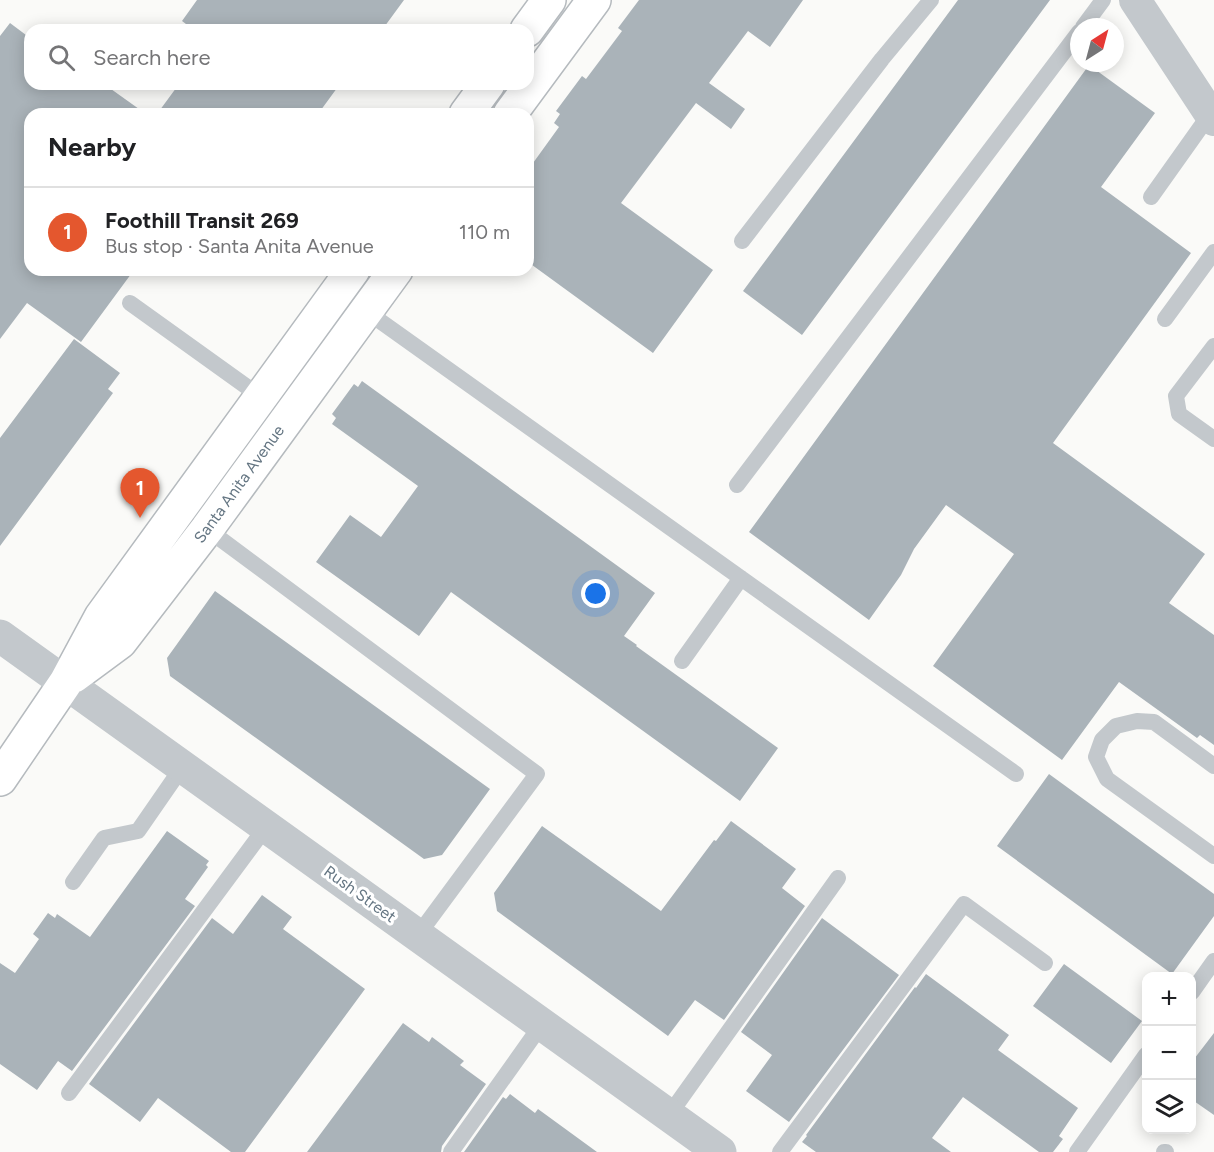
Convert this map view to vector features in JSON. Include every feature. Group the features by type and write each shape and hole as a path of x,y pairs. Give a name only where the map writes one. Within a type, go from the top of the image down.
{"main road":[{"path":"531,24 549,0"},
{"path":"534,76 579,5"},
{"path":"470,108 484,90"},
{"path":"514,108 525,90"},
{"name":"Santa Anita Avenue","path":"0,779 66,682 101,617 349,276"},
{"name":"Santa Anita Avenue","path":"66,682 120,642 207,529 392,276"}],"street":[{"path":"1136,0 1212,117"},
{"name":"Rush Street","path":"0,636 720,1152"}],"lane":[{"path":"742,241 882,59 931,0"},
{"path":"1090,18 1103,0"},
{"path":"737,485 1070,44"},
{"path":"1150,197 1212,117"},
{"path":"1166,320 1214,252"},
{"path":"130,303 261,397"},
{"path":"366,311 1016,774"},
{"path":"1214,346 1176,396 1179,414 1214,438"},
{"path":"207,529 537,774 418,935"},
{"path":"682,662 741,578"},
{"path":"1214,766 1154,722 1145,721 1116,726 1102,740 1096,757 1107,779 1214,856"},
{"path":"73,882 104,838 138,831 183,766"},
{"path":"69,1093 266,826"},
{"path":"669,1115 838,878"},
{"path":"780,1152 964,904 1045,963"},
{"path":"1196,985 1214,961"},
{"path":"451,1152 542,1024"},
{"path":"1077,1152 1142,1061"}],"building":[{"path":"197,0 404,0 386,24 186,24 182,21"},
{"path":"639,0 803,0 770,47 748,31 709,83 745,109 731,129 696,103 621,203 713,270 653,353 534,266 534,162 559,127 554,123 560,114 556,111 582,76 586,79 622,31 618,28"},
{"path":"958,0 1050,0 802,335 743,291"},
{"path":"10,23 24,34 24,90 112,90 138,108 24,108 24,276 130,276 81,342 27,303 0,339 0,36"},
{"path":"1084,72 1099,72 1155,113 1101,187 1191,253 1053,443 1205,554 1169,603 1214,635 1214,745 1200,735 1197,738 1119,682 1062,760 933,666 1014,554 946,505 914,549 901,575 869,620 749,532"},
{"path":"175,90 336,90 322,108 161,108"},
{"path":"74,339 120,373 108,389 113,393 0,546 0,438"},
{"path":"362,381 655,593 624,636 778,748 740,801 451,592 419,636 316,562 350,515 381,537 418,486 332,424 336,418 332,414 354,384 358,387"},
{"path":"215,591 490,789 442,855 424,859 170,676 167,658"},
{"path":"1049,774 1214,894 1214,916 1173,972 1169,972 997,846"},
{"path":"731,821 796,869 782,888 805,906 724,1020 695,1000 668,1036 497,911 494,893 542,826 661,911"},
{"path":"167,831 209,861 206,865 208,867 185,899 195,906 72,1071 58,1061 37,1090 0,1064 0,963 15,973 39,939 33,934 48,913 55,918 57,914 90,937"},
{"path":"262,895 292,917 283,929 365,989 245,1152 231,1152 158,1098 140,1122 89,1084 212,918 233,934"},
{"path":"822,918 899,975 789,1122 746,1091 772,1055 741,1032"},
{"path":"1064,964 1142,1021 1111,1063 1033,1006"},
{"path":"926,974 1009,1035 998,1050 1078,1108 1059,1136 1063,1139 1053,1152 1039,1152 963,1097 932,1138 951,1152 816,1152 802,1142"},
{"path":"403,1023 429,1042 432,1037 464,1061 460,1065 486,1084 442,1146 441,1152 307,1152"},
{"path":"1214,1033 1214,1115 1196,1102 1196,1056"},
{"path":"510,1094 535,1113 538,1109 597,1152 464,1152 503,1097 506,1099"}],"place":[{"name":"Foothill Transit 269","path":"140,518"}]}
